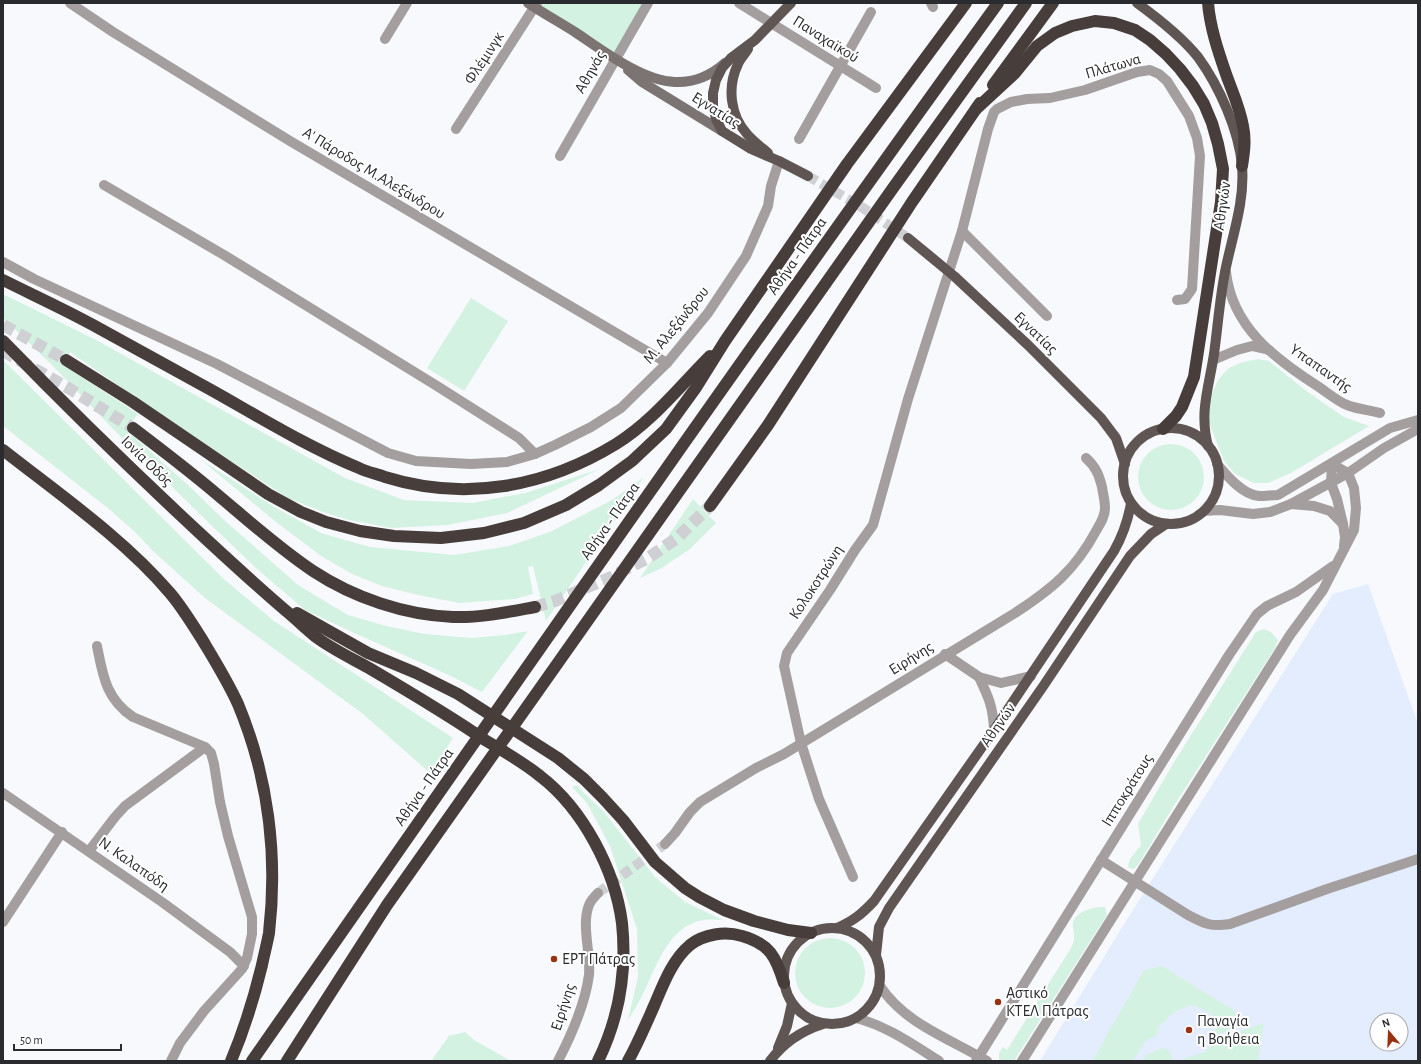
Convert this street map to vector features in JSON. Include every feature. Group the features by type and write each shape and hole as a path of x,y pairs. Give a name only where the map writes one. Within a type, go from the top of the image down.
{"highway":[{"path":"66,360 133,402 268,494 301,512 326,522 360,531 394,536 441,538 484,533 524,523 566,505 599,485 632,461 666,429 695,389 725,341 847,164 966,3"},
{"name":"Αθήνα - Πάτρα","path":"252,1061 566,611 870,181 998,3"},
{"path":"287,1061 387,905 893,188 1026,3"},
{"path":"710,506 768,426 912,202 976,109 1053,3"},
{"path":"1208,3 1209,14 1217,43 1244,128 1245,147 1242,166"},
{"path":"976,109 1015,73 1037,46 1056,33 1072,26 1095,21 1114,23 1135,30 1150,40 1180,69 1204,104 1212,123 1223,169 1221,202 1194,377 1182,407 1176,416 1163,429"},
{"path":"3,280 91,324 312,446 360,469 405,483 437,488 478,490 512,485 566,470 594,457 619,442 657,412 725,341"},
{"name":"Ιονία Οδός","path":"3,341 161,497 273,600"},
{"path":"133,428 181,464 256,528 314,572 340,586 367,598 420,614 454,617 503,614 535,607"},
{"path":"3,450 128,550 171,594 219,666 237,703 247,729 254,748 265,794 271,840 273,885 269,936 259,977 241,1035 231,1061"},
{"path":"273,600 368,653 416,673 458,694 558,758 584,779 602,797 623,820 655,862 684,888 724,910 754,921 788,930 811,932"},
{"path":"273,600 317,637 444,712 541,776 564,799 580,819 603,859 614,886 620,909 623,935 624,965 614,1024 598,1061"},
{"path":"628,1061 676,961 690,945 706,937 723,933 740,935 759,942 766,947 773,956 780,969 784,983"}],"main road":[{"path":"779,162 746,134 734,112 731,100 731,87 738,62 755,40 791,3"},
{"name":"Αθηνών","path":"1137,3 1163,22 1198,57 1209,75 1229,116 1236,137 1242,166 1241,205 1226,268 1204,412 1205,434 1208,446"},
{"name":"Εγνατίας","path":"533,4 615,59 642,82 751,149 808,176"},
{"path":"722,131 715,113 713,93 716,80 722,68 731,58 755,40"},
{"name":"Εγνατίας","path":"615,59 653,77 661,80 676,82 691,81 706,76 731,58"},
{"name":"Εγνατίας","path":"908,238 954,276 1101,418 1116,438 1125,464"},
{"name":"Αθηνών","path":"1173,428 1193,434 1208,446 1214,455 1219,477 1217,489 1212,501 1204,511 1193,519 1180,523 1166,524 1153,521 1140,514 1131,503 1123,484 1125,464 1137,443 1146,435 1163,429 1173,428"},
{"name":"Αθηνών","path":"837,928 851,922 863,913 874,901 994,730 1114,551 1123,534 1128,520 1131,503"},
{"name":"Αθηνών","path":"876,955 879,928 889,908 1044,685 1130,556 1151,534 1166,524"},
{"name":"Αθηνών","path":"772,1059 781,1048 795,1036 811,1028 823,1024 846,1022 856,1018 871,1005 876,996 880,986 881,976 880,966 876,955 869,945 860,937 849,931 837,928 824,928 811,932 801,939 787,959 784,971 784,983 787,994 792,1003 805,1016 823,1024"},
{"name":"Αθηνών","path":"772,1059 787,1026 792,1003"}],"street":[{"name":"Α' Πάροδος Μ.Αλεξάνδρου","path":"70,3 113,32 290,141 667,363"},
{"path":"385,39 407,3"},
{"name":"Αθηνάς","path":"560,156 648,3"},
{"name":"Παναχαϊκού","path":"740,3 876,88"},
{"name":"Φλέμινγκ","path":"456,128 533,4"},
{"path":"799,139 871,12"},
{"name":"Πλάτωνα","path":"957,246 984,143 991,121 997,109 1011,102 1027,99 1050,98 1085,90 1137,72 1150,70 1159,74 1166,81 1189,116 1200,156 1192,290 1185,299 1177,300"},
{"name":"Μ. Αλεξάνδρου","path":"3,262 217,364 388,453 416,461 471,464 507,462 535,454 591,427 621,408 667,363 708,313 746,256 768,206 771,186 779,162"},
{"path":"104,185 238,264 430,382 519,438 535,454"},
{"path":"962,231 1047,316"},
{"name":"Κολοκοτρώνη","path":"853,877 819,799 800,743 784,666 787,653 873,524 908,399 957,246"},
{"name":"Υπαπαντής","path":"1226,268 1228,285 1236,308 1248,328 1271,351 1310,381 1346,405 1380,412"},
{"path":"1213,360 1237,350 1252,346 1271,351"},
{"path":"1217,464 1229,479 1239,487 1258,496 1278,495 1390,428 1418,420"},
{"path":"1204,511 1220,510 1253,514 1270,512 1291,504 1348,473 1384,448 1418,429"},
{"name":"Ειρήνης","path":"665,844 690,812 700,802 1015,612 1051,588 1068,572 1079,558 1098,529 1103,518 1105,500 1098,473 1086,458"},
{"path":"1332,464 1348,473"},
{"path":"1331,483 1332,464"},
{"name":"Ιπποκράτους","path":"1022,1061 1290,636 1323,590 1354,530 1356,508 1354,488 1348,473"},
{"name":"Ιπποκράτους","path":"1331,483 1337,499 1343,524 1345,536 1344,548"},
{"path":"1291,504 1314,506 1330,511 1343,524"},
{"name":"Ιπποκράτους","path":"980,1059 1101,860 1229,655 1257,614 1267,606 1296,592 1335,565"},
{"path":"97,646 106,684 114,700 123,710 133,717 205,747 211,753 228,836 252,917 251,941 244,966 204,1011 180,1043 171,1061"},
{"path":"945,654 978,677 1001,683 1031,676"},
{"path":"978,677 989,698 993,712 994,730"},
{"path":"89,850 120,811 158,780 205,747"},
{"name":"Ν. Καλαπόδη","path":"3,793 89,850 177,912 230,952 244,966"},
{"path":"3,922 62,832"},
{"path":"1101,860 1188,915 1201,922 1216,926 1230,924 1327,889 1418,859"},
{"name":"Ειρήνης","path":"558,1061 572,1032 582,1004 589,968 586,916 589,904 598,893"},
{"path":"880,986 896,1007 918,1024 980,1059"},
{"path":"856,1018 870,1022 897,1034 939,1061"}],"shaded area":[{"path":"1368,584 1418,724 1418,1061 1040,1061 1126,921 1333,594"}],"green space":[{"path":"537,3 648,3 615,59"},
{"path":"3,294 98,341 345,478 404,500 472,503 525,493 600,469 507,513 448,525 391,528 349,520 323,512 288,498 171,422 70,352 63,365 138,414 126,430 187,484 224,520 298,585 348,615 386,626 425,634 471,638 528,631 482,692 451,676 305,610 257,569 210,524 117,433 51,364 3,318"},
{"path":"471,298 508,321 464,391 427,368"},
{"path":"1258,359 1269,361 1305,390 1344,417 1369,426 1291,473 1268,483 1254,483 1235,474 1224,461 1208,420 1209,401 1217,382 1229,368 1243,362"},
{"path":"3,360 225,580 274,621 453,738 430,773 363,714 205,598 109,509 3,426"},
{"path":"1165,444 1177,444 1184,446 1195,453 1202,464 1204,477 1202,490 1195,501 1184,508 1177,510 1165,510 1158,508 1147,501 1140,490 1138,483 1138,471 1140,464 1147,453 1158,446"},
{"path":"200,459 271,505 321,533 370,547 454,555 509,546 550,532 612,500 644,477 546,621 533,566 528,567 533,594 515,599 460,603 382,586 352,574 321,556 276,522"},
{"path":"693,499 716,523 690,549 660,569 640,578"},
{"path":"1264,629 1271,632 1278,640 1275,648 1138,865 1134,869 1129,868 1128,865 1130,859 1141,845 1138,824 1174,762 1256,632"},
{"path":"576,785 604,812 655,877 685,902 723,920 704,920 692,924 681,930 672,939 658,961 642,996 628,1020 638,977 637,929 610,846 587,803 572,787"},
{"path":"1105,907 1107,915 1014,1061 999,1061 999,1053 1003,1047 1007,1050 1071,948 1074,940 1073,923 1075,919 1086,910"},
{"path":"830,938 849,944 859,954 865,973 859,992 849,1002 830,1008 811,1002 801,992 795,973 801,954 811,944"},
{"path":"1162,966 1235,1011 1238,1027 1217,1035 1212,1014 1194,1005 1177,1011 1160,1024 1156,1036 1145,1041 1133,1061 1092,1061 1144,970"},
{"path":"1264,1023 1258,1061 1184,1061 1185,1058 1205,1052 1213,1041"},
{"path":"465,1032 474,1040 511,1061 432,1061 449,1036"},
{"path":"1162,1048 1169,1050 1173,1061 1143,1061 1146,1055"}],"tunnel":[{"path":"808,176 860,206 908,238"},
{"path":"3,325 66,360"},
{"path":"3,351 70,389 133,428"},
{"path":"535,607 555,601 609,578 648,558 677,538 710,506"},
{"path":"598,893 665,844"}],"place":[{"name":"ΕΡΤ Πάτρας","path":"554,959"},
{"name":"Αστικό ΚΤΕΛ Πάτρας","path":"998,1002"},
{"name":"Παναγία η Βοήθεια","path":"1189,1030"}]}
